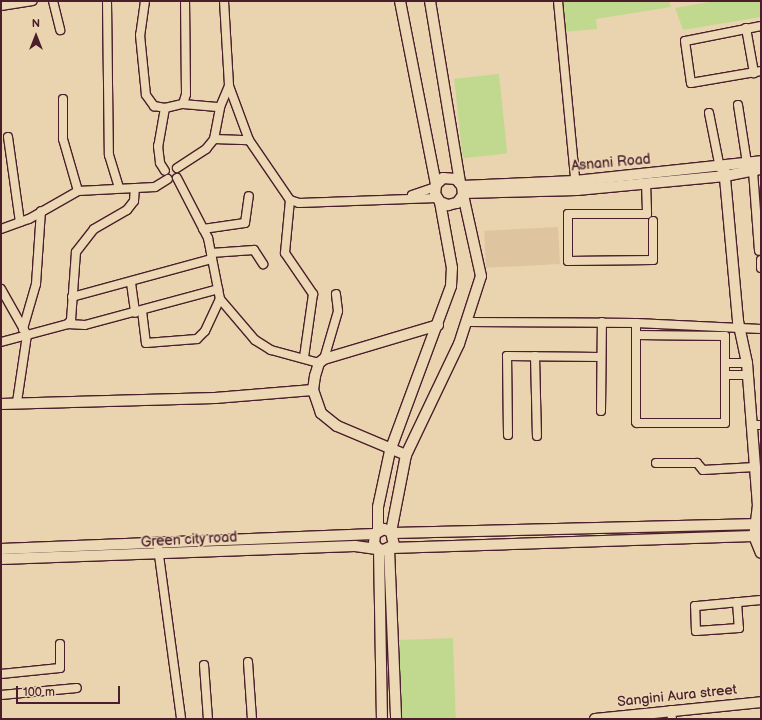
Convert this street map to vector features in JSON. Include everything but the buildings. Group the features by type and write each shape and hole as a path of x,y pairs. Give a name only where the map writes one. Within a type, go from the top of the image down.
{"street":[{"path":"1,6 33,1"},
{"path":"53,1 60,30"},
{"path":"107,1 109,155 119,187"},
{"path":"145,1 140,35 146,95 154,106 165,108 183,104 220,107"},
{"path":"183,104 186,94 185,1"},
{"path":"224,1 229,86 249,140 290,200 285,252 313,294 304,356"},
{"path":"384,549 374,543 377,532 378,507 390,451 438,325 452,276 400,1"},
{"path":"384,549 395,542 392,533 406,455 467,322 481,276 462,189 430,1"},
{"path":"558,1 576,185"},
{"path":"746,28 758,72 691,83 685,41 746,28 761,26"},
{"path":"165,171 170,166 177,168 206,149 214,139 220,107 229,86"},
{"path":"63,99 64,139 78,191"},
{"path":"738,105 754,168 759,251"},
{"path":"165,108 158,146 160,163 168,179"},
{"path":"709,113 723,170 740,329 747,363 756,425 760,509 758,536 761,553"},
{"path":"8,138 20,222"},
{"path":"214,139 249,140"},
{"name":"Asnani Road","path":"576,185 754,168 761,161"},
{"path":"177,168 177,178 204,229 212,256 220,298 255,340 271,350 322,361 438,325"},
{"name":"Asnani Road","path":"436,186 447,177 462,189 646,184 723,170"},
{"path":"1,229 20,222 78,191 119,187 155,187 168,179 177,178"},
{"path":"646,184 647,214 568,214 568,260 653,260 653,221"},
{"path":"408,197 436,186"},
{"path":"68,324 76,252 94,229 126,210 134,201 135,188"},
{"path":"290,200 312,203 408,197 438,200 453,204 462,189"},
{"path":"204,229 245,223 249,196"},
{"path":"17,402 25,332 36,284 41,211"},
{"path":"72,298 131,283 161,271 212,256 254,250 263,264"},
{"path":"761,260 761,268"},
{"path":"131,283 146,343 197,338 205,331 220,298"},
{"path":"1,289 25,332"},
{"path":"1,342 25,332 68,324 86,325 218,289"},
{"path":"336,294 338,311 313,390 321,413 337,426 390,451 406,455"},
{"path":"467,322 602,322 761,330"},
{"path":"601,411 600,358 602,322"},
{"path":"636,323 636,335 639,424 725,423 726,363 723,335 636,335"},
{"path":"508,435 507,356 600,358"},
{"path":"535,356 537,436"},
{"path":"726,363 747,363"},
{"path":"726,375 748,375"},
{"path":"1,404 17,402 214,398 313,390"},
{"path":"656,463 697,463 703,470 757,463"},
{"name":"Green city road","path":"1,549 377,532 392,533 758,524"},
{"name":"Green city road","path":"1,560 159,556 354,546 384,549 758,536"},
{"path":"158,543 181,719"},
{"path":"382,719 384,549"},
{"path":"384,549 396,719"},
{"path":"737,602 739,628 696,631 695,606 737,602 761,600"},
{"path":"1,674 60,668 60,644"},
{"path":"248,662 252,719"},
{"path":"204,665 208,719"},
{"path":"1,695 77,688"},
{"name":"Sangini Aura street","path":"595,719 671,715 761,702"}],"shaded area":[{"path":"558,227 560,264 486,268 484,231"}],"green space":[{"path":"560,1 669,1 671,7 596,19 597,29 563,32"},
{"path":"714,1 761,1 761,17 683,30 675,8"},
{"path":"499,74 507,154 463,158 454,79"},
{"path":"453,638 456,719 401,719 398,640"}]}
